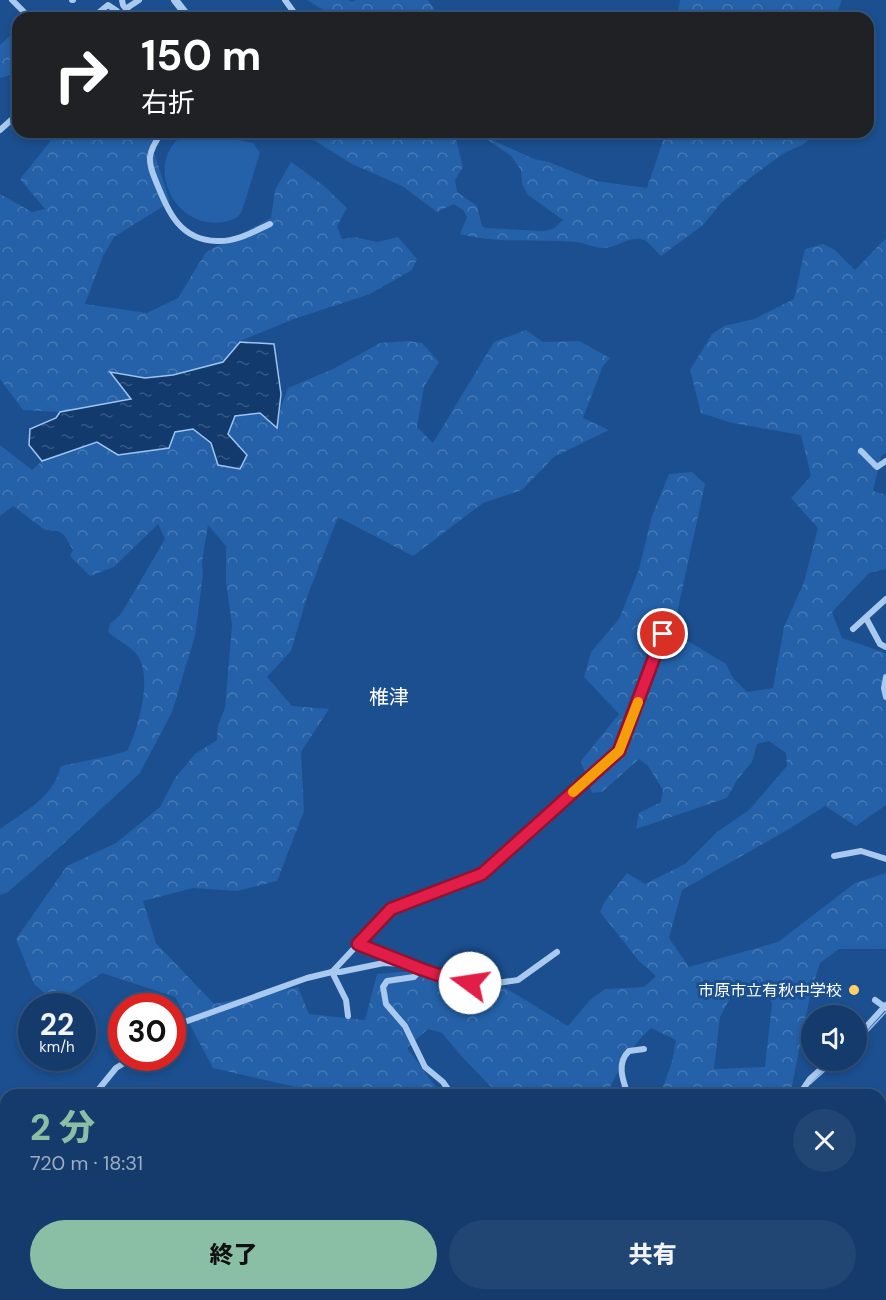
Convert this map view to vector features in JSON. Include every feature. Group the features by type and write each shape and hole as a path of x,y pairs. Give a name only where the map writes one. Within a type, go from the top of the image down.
{"street":[{"path":"12,0 24,12"},
{"path":"99,12 108,5 117,11 124,5 139,0"},
{"path":"175,0 184,12"},
{"path":"0,130 12,119"},
{"path":"158,138 153,147 150,166 167,210 183,230 199,238 215,241 233,240 270,224"},
{"path":"861,451 877,467 886,461"},
{"path":"853,628 886,599"},
{"path":"866,618 880,644 886,647"},
{"path":"332,972 391,909 482,874 619,751 663,634"},
{"path":"886,677 884,688 886,697"},
{"path":"834,856 861,851 886,859"},
{"path":"358,944 388,960 412,965 456,981 483,985 518,980 557,952"},
{"path":"186,1021 307,978 388,960"},
{"path":"421,969 414,977 387,981 384,987 386,1004 405,1026 425,1067 448,1089"},
{"path":"332,972 346,1000 348,1016"},
{"path":"867,1026 886,1006 875,1000"},
{"path":"626,1089 621,1072 623,1060 628,1051 644,1049"},
{"path":"98,1089 114,1071"},
{"path":"803,1089 819,1071"}],"green space":[{"path":"307,0 349,0 352,2 356,0 428,0 435,10 433,12 326,12"},
{"path":"680,0 842,0 837,12 678,12"},
{"path":"12,34 12,74 0,78 0,45"},
{"path":"53,138 153,138 151,143 170,202 114,237 103,256 85,304 147,313 178,298 206,252 271,218 275,190 291,162 323,185 347,208 337,226 342,239 355,237 377,242 398,237 417,259 412,270 370,294 297,318 240,341 223,362 173,375 145,378 111,372 131,399 60,412 23,410 0,379 0,194 32,212 45,209 20,179"},
{"path":"181,138 228,138 253,143 260,153 239,216 229,221 204,222 189,215 176,204 168,189 165,173 167,157 175,143"},
{"path":"311,138 456,138 463,167 455,180 457,192 477,206 482,226 543,231 553,229 563,220 528,195 522,184 521,170 511,156 485,138 534,159 549,162 596,181 647,188 664,138 811,138 784,153 749,179 721,203 703,225 661,256 646,241 639,239 603,248 576,242 503,240 460,234 467,217 463,210 454,204 437,212 402,186 352,164"},
{"path":"886,238 886,453 881,456 873,491 886,495 886,569 869,573 832,612 842,638 886,653 886,805 856,826 825,806 682,890 669,938 689,967 778,942 855,883 886,873 886,949 839,949 820,963 808,1005 801,1005 801,1041 791,1089 662,1089 672,1062 676,1040 651,1028 631,1050 609,1089 493,1089 442,1033 428,1029 407,1048 438,1089 304,1089 213,1068 186,1018 186,993 163,993 102,973 71,993 44,993 34,984 16,939 67,866 116,843 160,807 175,778 195,754 217,740 218,725 225,708 232,625 226,582 226,546 208,525 195,636 172,712 140,773 61,846 8,892 0,895 0,829 45,795 57,777 61,766 127,751 142,706 143,669 138,656 108,632 110,624 121,614 165,539 158,524 114,567 90,576 70,556 73,550 64,535 58,531 45,530 13,506 0,516 0,445 32,470 42,461 97,442 118,455 175,432 193,429 211,443 218,465 246,455 228,434 235,416 260,413 277,427 288,388 333,369 380,343 408,341 422,343 439,362 424,387 417,427 433,443 494,342 526,330 543,342 579,341 610,358 603,366 583,418 609,430 554,457 522,490 483,503 413,556 338,517 307,597 291,651 267,677 292,706 329,709 301,752 304,811 277,881 237,891 193,888 143,901 156,943 214,1004 298,987 309,1014 365,1020 377,974 447,968 480,970 568,1026 590,1000 605,989 644,987 656,976 639,961 600,912 605,901 627,873 645,884 685,864 717,832 749,810 787,766 786,753 769,741 757,744 752,762 737,780 727,798 636,829 639,813 661,802 663,790 648,766 639,759 602,792 592,793 581,761 619,714 584,677 591,652 619,619 639,569 652,516 669,474 692,472 705,484 673,632 726,664 733,678 747,692 773,688 784,627 804,582 818,528 791,498 811,476 801,435 732,423 701,413 690,370 712,334 724,326 754,319 794,299 805,249 823,244 835,250 855,270","holes":["763,988 772,1003 765,1067 714,1069 720,1017 734,991"]}],"water":[{"path":"240,342 274,344 281,394 277,428 260,413 235,416 228,434 247,455 240,469 218,465 211,443 193,429 175,432 169,448 118,455 97,442 42,461 29,445 30,429 56,418 60,412 131,399 110,372 145,378 173,375 223,362"}],"waterway":[{"path":"867,1032 886,1012"},
{"path":"810,1084 825,1071"}],"slow traffic":[{"path":"573,792 619,751 638,702"}],"place":[{"name":"市原市立有秋中学校","path":"854,990"}],"district":[{"name":"椎津","path":"389,697"}],"route":[{"path":"470,983 456,981 421,969 358,944 391,909 482,874 619,751 663,634"}]}
